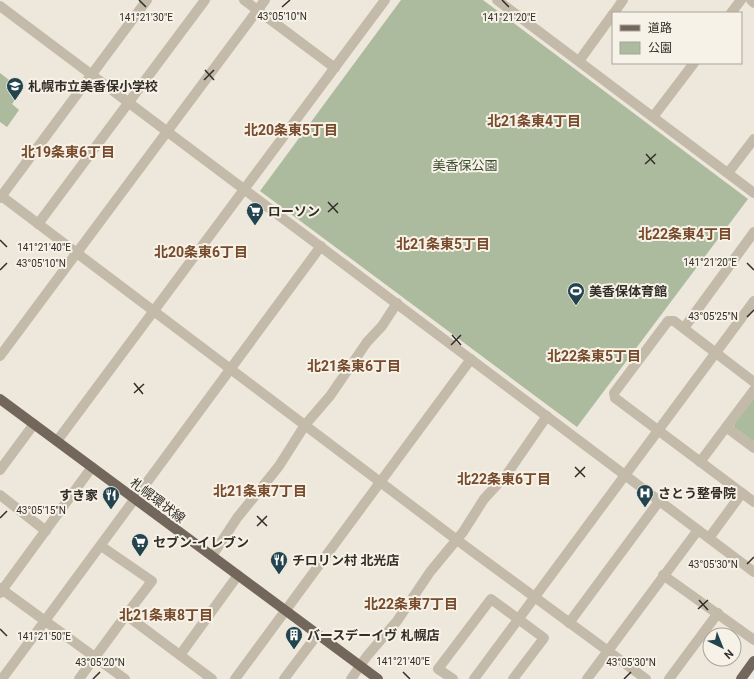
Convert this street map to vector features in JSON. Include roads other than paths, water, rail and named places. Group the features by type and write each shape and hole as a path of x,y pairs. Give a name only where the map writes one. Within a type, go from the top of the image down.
{"main road":[{"name":"札幌環状線","path":"0,400 378,679"},
{"path":"741,679 754,662"}],"street":[{"path":"147,0 0,196 306,424 457,540 646,679"},
{"path":"38,224 205,0"},
{"path":"244,0 335,68"},
{"path":"0,356 265,0"},
{"path":"57,442 385,0"},
{"path":"614,12 623,0"},
{"path":"732,12 741,0"},
{"path":"751,0 754,3"},
{"path":"502,2 579,62 754,193"},
{"path":"0,6 754,572"},
{"path":"579,62 612,15"},
{"path":"653,117 693,64"},
{"path":"728,173 754,139"},
{"path":"684,328 754,232"},
{"path":"2,679 232,369 321,246"},
{"path":"474,679 754,301"},
{"path":"212,556 237,518 279,466 306,424 330,396 367,342 382,326 397,303"},
{"path":"754,382 684,328 674,321 668,321 614,393 615,398 754,502"},
{"path":"235,679 382,482 471,359"},
{"path":"700,462 754,390"},
{"path":"351,679 397,621 430,572 457,540 484,499 507,474 547,416"},
{"path":"0,470 34,424"},
{"path":"726,427 754,448"},
{"path":"92,467 1,590 124,679"},
{"path":"708,538 742,493"},
{"path":"0,495 46,531"},
{"path":"569,623 660,500"},
{"path":"588,679 698,530"},
{"path":"79,679 152,580 100,546"},
{"path":"180,655 238,575"},
{"path":"664,575 754,640"},
{"path":"453,679 438,669 491,599 544,638 513,679"},
{"path":"669,679 718,614"},
{"path":"126,615 212,679"},
{"path":"284,679 317,635"}],"place":[{"name":"札幌市立美香保小学校","path":"15,101"},
{"name":"ローソン","path":"255,226"},
{"name":"美香保体育館","path":"576,306"},
{"name":"さとう整骨院","path":"645,508"},
{"name":"すき家","path":"111,510"},
{"name":"セブン-イレブン","path":"140,557"},
{"name":"チロリン村 北光店","path":"279,575"},
{"name":"バースデーイヴ 札幌店","path":"294,650"}],"district":[{"name":"北21条東4丁目","path":"534,121"},
{"name":"北20条東5丁目","path":"291,130"},
{"name":"北19条東6丁目","path":"68,152"},
{"name":"北22条東4丁目","path":"685,234"},
{"name":"北21条東5丁目","path":"443,244"},
{"name":"北20条東6丁目","path":"201,252"},
{"name":"北22条東5丁目","path":"594,356"},
{"name":"北21条東6丁目","path":"354,366"},
{"name":"北22条東6丁目","path":"504,479"},
{"name":"北21条東7丁目","path":"260,491"},
{"name":"北22条東7丁目","path":"411,604"},
{"name":"北21条東8丁目","path":"166,615"}],"park label":[{"name":"美香保公園","path":"465,165"}]}
